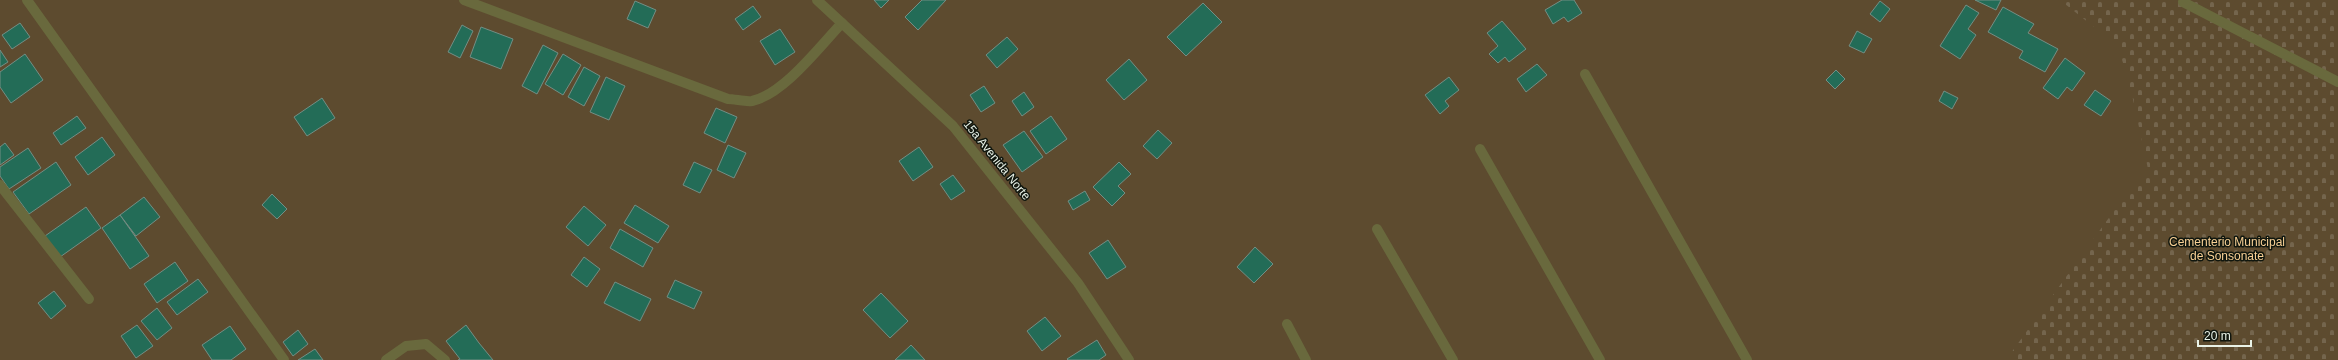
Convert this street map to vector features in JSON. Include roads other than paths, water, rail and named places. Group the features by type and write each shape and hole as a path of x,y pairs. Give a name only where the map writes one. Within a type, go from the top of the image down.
{"street":[{"path":"27,0 284,360"},
{"path":"464,0 728,99 752,101 780,85 842,23"},
{"name":"15a Avenida Norte","path":"817,0 953,126 1078,283 1130,360"},
{"path":"2183,2 2338,82"},
{"path":"1585,74 1747,360"},
{"path":"1480,149 1600,360"},
{"path":"0,184 88,299"},
{"path":"1377,229 1453,360"},
{"path":"1287,324 1306,360"},
{"path":"386,360 406,346 426,344 445,360"}],"park label":[{"name":"Cementerio Municipal de Sonsonate","path":"2227,249"}]}
